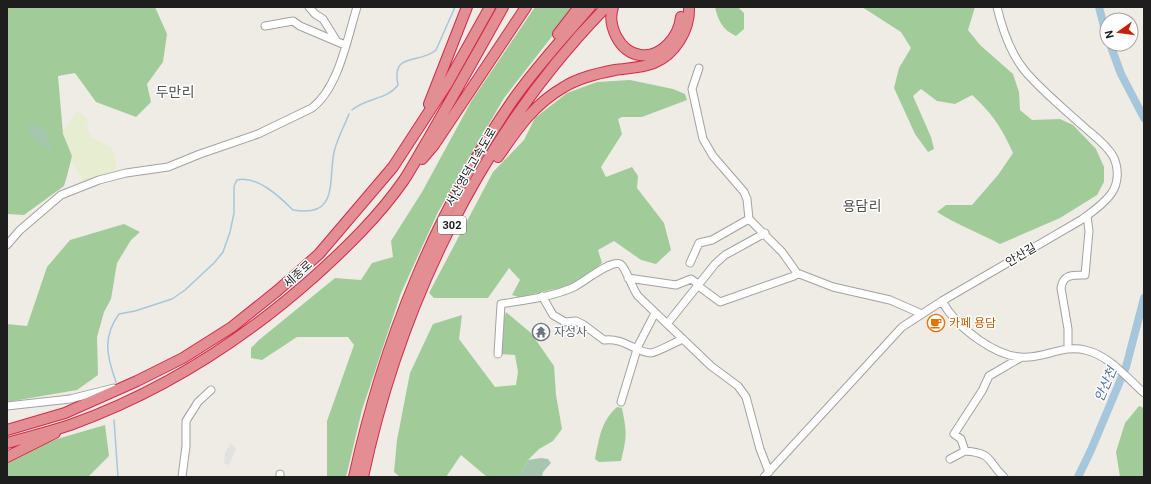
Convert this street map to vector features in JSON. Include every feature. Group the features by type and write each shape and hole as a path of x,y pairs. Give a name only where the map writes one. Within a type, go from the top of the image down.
{"highway":[{"path":"413,138 444,68 467,7"},
{"name":"세종로","path":"7,430 65,413 137,382 183,358 232,327 277,291 319,254 373,192 413,138 447,84 490,7"},
{"name":"세종로","path":"7,443 70,425 134,398 179,375 231,344 259,323 331,262 378,214 404,180 457,91 503,7"},
{"path":"404,180 434,145 526,7"},
{"path":"514,100 549,45 580,7"},
{"name":"서산영덕고속도로","path":"354,477 378,380 417,278 451,204 480,153 514,100 555,47 590,7"},
{"name":"서산영덕고속도로","path":"364,477 373,434 404,333 426,280 461,207 523,105 565,52 606,7"},
{"path":"613,7 610,15 618,39 629,50 640,55 652,54 673,41 680,24 682,7"},
{"path":"426,280 497,159 526,117 544,100 565,86 591,76 654,63 671,52 684,34 689,7"},
{"path":"7,457 40,442 70,425"}],"street":[{"path":"309,7 315,14 323,19 336,40"},
{"path":"7,245 20,230 61,195 105,179 168,167 258,134 312,108 320,102 335,76 357,7"},
{"name":"안산길","path":"767,474 902,327 942,301 1087,216 1100,207 1111,194 1116,185 1117,167 1112,156 1103,143 1045,92 1022,68 1010,43 997,7"},
{"path":"265,26 293,21 300,26 345,45"},
{"path":"699,68 692,89 703,139 713,156 744,192 747,199 750,218 765,232 797,273 833,287 890,300 922,314"},
{"path":"1068,348 1068,329 1061,288 1062,282 1070,275 1085,275 1089,231 1087,216"},
{"path":"690,263 699,243 712,240 750,218"},
{"path":"667,324 698,285 725,255 765,232"},
{"path":"498,354 501,304 528,300 573,287 614,264 621,264 624,267 632,289 638,296 710,366 738,386 746,397 767,474"},
{"path":"628,278 676,285 691,279 720,302 794,276 797,273"},
{"path":"542,296 553,315 565,322 576,321 604,340 610,339 637,348 641,351 652,353 683,339"},
{"path":"942,301 948,312 983,342 1000,352 1020,358 1068,348 1084,350 1104,358 1144,393"},
{"path":"621,402 637,348 655,313"},
{"path":"965,451 961,440 954,434 957,428 982,391 990,376 1020,358"},
{"path":"7,406 70,399 137,382"},
{"path":"182,477 186,446 186,421 198,402 211,390"},
{"path":"950,459 965,451 975,452 990,458 1004,477"}],"green space":[{"path":"7,7 155,7 167,34 163,62 147,84 151,102 136,117 96,102 75,73 58,76 63,134 72,156 64,186 24,215 7,214"},
{"path":"535,7 575,7 504,98 438,212 401,293 362,410 346,477 327,477 327,421 354,345 348,337 297,337 262,360 251,358 251,348 335,278 361,280 372,263 393,257 391,241 422,192 472,100"},
{"path":"715,7 738,7 744,13 744,29 736,36 731,34 724,28"},
{"path":"862,7 975,7 968,30 980,45 1013,74 1019,92 1020,110 1032,120 1060,119 1073,125 1096,149 1104,167 1104,182 1097,195 1060,218 1000,244 937,212 946,205 972,205 998,175 1013,153 996,121 972,95 955,104 937,101 921,89 913,96 931,137 934,149 928,152 915,134 894,88 899,68 911,48 901,32"},
{"path":"630,80 673,89 685,94 687,100 642,117 622,117 618,119 622,134 601,167 606,177 632,167 638,176 637,188 664,223 671,250 656,264 641,260 614,241 598,250 602,263 586,277 568,286 519,297 512,295 520,280 509,268 488,298 434,298 429,293 493,172 524,140 535,118 567,93 597,82"},
{"path":"77,111 87,119 88,132 91,137 112,148 116,161 116,169 84,183 74,165 59,157 60,135"},
{"path":"29,125 34,127 38,125 48,132 45,137 48,139 47,141 53,144 51,151 40,144 34,137 27,126"},
{"path":"124,224 140,232 131,240 117,263 111,299 104,312 97,337 98,375 77,390 7,402 7,324 27,326 47,267 70,240"},
{"path":"506,312 531,333 554,366 556,395 562,429 553,441 539,449 528,460 521,473 523,477 487,477 461,455 446,477 400,477 394,472 397,440 410,373 433,324 462,315 459,339 495,387 516,385 518,372 515,355 500,354 502,325"},
{"path":"1139,406 1144,408 1144,477 1120,477 1116,452 1125,423"},
{"path":"617,407 622,408 625,429 625,440 621,461 599,462 595,459 604,424 607,418"},
{"path":"105,425 109,456 88,477 7,477 7,460 57,439"},
{"path":"541,458 548,459 551,463 543,472 542,477 497,477 501,474 515,476 521,473 528,460"}],"shaded area":[{"path":"231,443 236,449 229,465 224,463 225,453"}],"waterway":[{"path":"352,110 363,103 388,94 393,90 398,85 397,74 402,63 422,57 436,50 455,7"},
{"name":"안산천","path":"1099,7 1100,12"},
{"name":"안산천","path":"1113,52 1121,74 1144,118"},
{"path":"116,382 110,364 108,339 110,331 119,314 135,311 172,299 185,290 214,263 223,252 230,232 234,213 234,186 237,180 245,179 268,188 293,210 308,211 318,209 325,203 331,186 332,163 335,147 349,114"},
{"name":"안산천","path":"1078,477 1126,367 1144,298"},
{"path":"114,420 118,477"}],"place":[{"name":"카페 용담","path":"936,323"},
{"name":"자성사","path":"541,332"}],"district":[{"name":"두만리","path":"175,92"},
{"name":"용담리","path":"862,206"}]}
